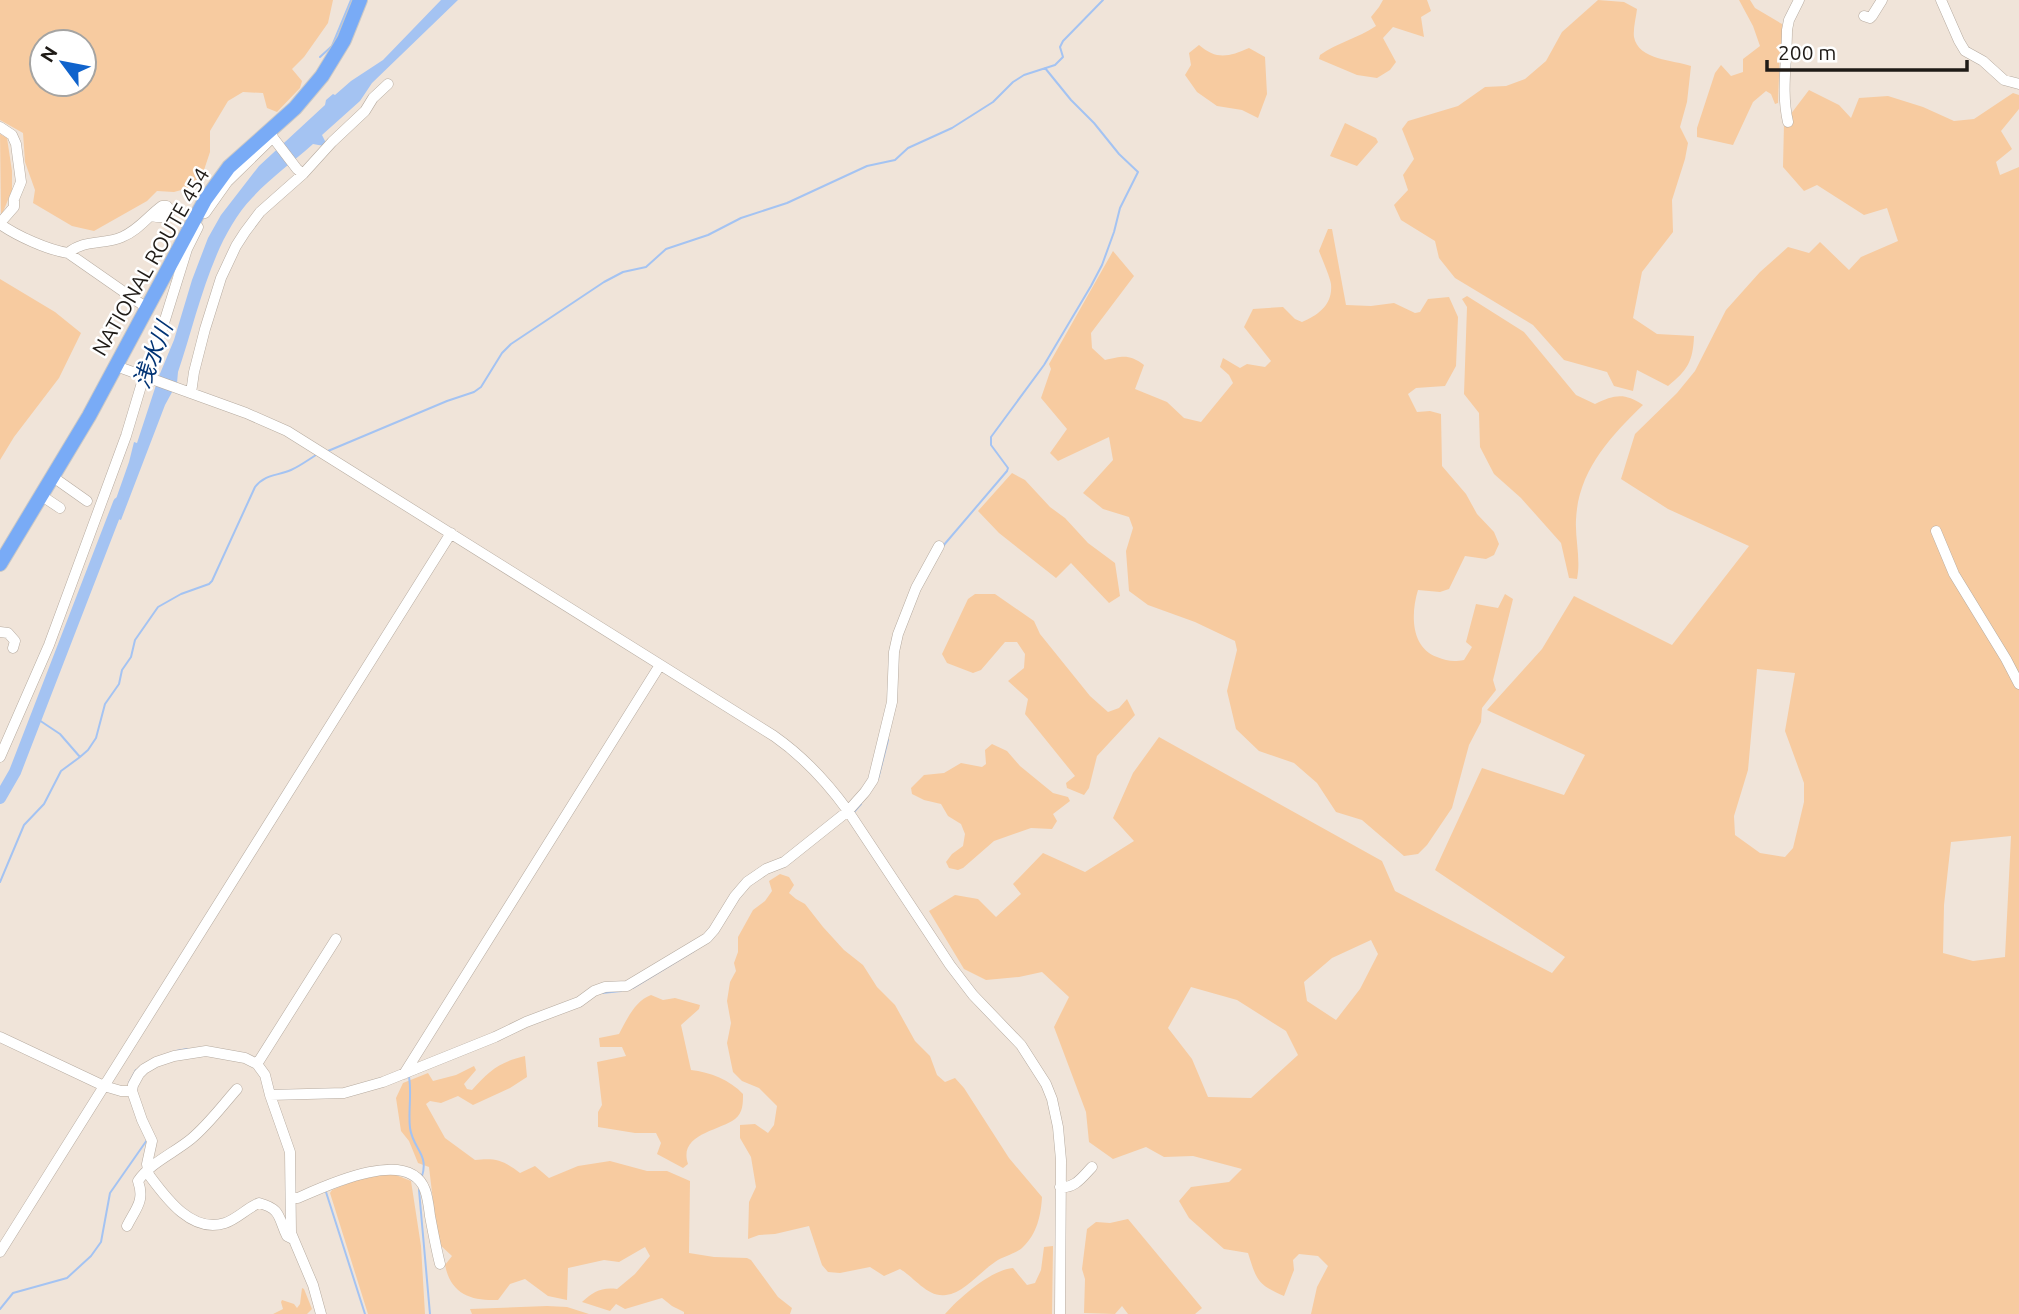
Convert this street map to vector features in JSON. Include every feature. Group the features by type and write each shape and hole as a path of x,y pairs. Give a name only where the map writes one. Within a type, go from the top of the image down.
{"highway":[{"name":"NATIONAL ROUTE 454","path":"0,564 116,366 216,182 243,154 272,137 322,76 344,40 360,0"}],"street":[{"path":"1788,122 1784,99 1787,30 1798,0"},
{"path":"1864,16 1870,18 1882,0"},
{"path":"1941,0 1965,51 1983,61 2004,80 2019,83"},
{"path":"187,392 221,278 236,246 260,212 365,111 373,98 388,84"},
{"path":"0,127 12,135 16,144 21,182 14,199 14,207 0,224 68,253 147,308"},
{"path":"0,757 49,645 126,436 179,274 196,231 227,182 272,137 300,172"},
{"path":"68,253 86,243 120,238 137,229 151,216"},
{"path":"116,366 287,430 787,746 822,778 848,811 963,982 1021,1045 1041,1074 1052,1099 1058,1127 1060,1314"},
{"path":"53,477 87,501"},
{"path":"42,496 60,508"},
{"path":"1936,531 1954,574 2007,659 2019,684"},
{"path":"0,1252 451,533"},
{"path":"270,1095 344,1093 383,1082 579,1002 594,991 636,982 707,938 747,882 766,869 785,862 848,811 865,792 875,773 892,702 894,652 898,634 916,588 939,546"},
{"path":"0,632 12,636 15,641 13,648"},
{"path":"403,1074 660,665"},
{"path":"257,1064 336,939"},
{"path":"0,1037 104,1086 132,1091"},
{"path":"293,1239 286,1236 282,1219 273,1208 259,1203 227,1222 202,1224 172,1204 147,1170 152,1141 132,1091 144,1069 174,1056 206,1051 245,1058 257,1064 265,1075 290,1152 290,1224 293,1239 313,1285 321,1314"},
{"path":"127,1226 141,1198 142,1190 138,1181 147,1170 195,1135 237,1089"},
{"path":"1060,1187 1073,1186 1092,1167"},
{"path":"291,1198 381,1170 398,1169 408,1172 424,1187 440,1264"}],"shaded area":[{"path":"0,0 333,0 328,23 292,69 302,81 300,88 277,112 267,108 263,93 243,92 228,101 210,131 210,152 199,185 174,192 157,191 147,201 94,231 72,226 33,203 35,190 25,162 23,133 0,120"},
{"path":"1383,0 1427,0 1431,11 1421,17 1424,37 1393,27 1383,38 1396,62 1390,70 1377,78 1357,75 1319,59 1320,55 1376,26 1371,17"},
{"path":"1598,0 1624,2 1637,9 1634,37 1637,45 1649,55 1691,66 1687,102 1680,127 1688,143 1672,200 1673,232 1642,272 1633,318 1657,334 1694,336 1692,352 1685,370 1668,386 1637,370 1633,391 1614,386 1607,372 1564,360 1533,325 1455,278 1439,258 1435,241 1401,220 1394,205 1408,190 1403,175 1414,159 1402,129 1408,121 1458,106 1485,87 1506,86 1525,79 1546,61 1562,32"},
{"path":"1739,0 1750,0 1755,8 1782,24 1784,39 1780,49 1778,103 1775,104 1771,94 1766,91 1753,102 1733,145 1697,137 1697,128 1715,73 1721,65 1731,76 1743,72 1743,59 1760,46"},
{"path":"1199,45 1217,55 1229,55 1249,48 1265,57 1267,94 1258,118 1242,110 1217,106 1197,92 1185,75 1191,65 1189,53"},
{"path":"1809,90 1839,105 1851,118 1859,98 1888,96 1923,107 1954,121 1974,119 2013,93 2019,95 2019,109 2001,131 2012,149 1996,162 2000,175 2019,167 2019,1314 1311,1314 1317,1287 1328,1266 1318,1256 1299,1254 1293,1260 1294,1270 1284,1296 1263,1285 1248,1253 1224,1249 1189,1218 1179,1201 1191,1187 1229,1182 1242,1169 1193,1156 1164,1157 1146,1147 1113,1159 1089,1142 1086,1112 1054,1027 1069,997 1042,972 986,980 964,969 929,911 955,895 978,899 996,917 1021,894 1013,884 1043,853 1085,872 1134,841 1113,818 1133,773 1159,737 1382,861 1395,891 1552,973 1565,957 1435,870 1482,768 1564,795 1585,755 1487,710 1542,649 1574,596 1672,645 1749,546 1668,509 1621,479 1635,434 1677,393 1695,371 1726,310 1760,272 1788,247 1809,253 1820,242 1849,270 1861,257 1898,241 1887,208 1864,215 1817,185 1804,191 1783,167 1784,123","holes":["1757,669 1795,673 1785,731 1804,783 1804,802 1793,848 1785,857 1760,853 1735,835 1734,816 1748,770","2011,836 2005,957 1973,961 1943,953 1944,905 1951,842","1371,940 1378,954 1360,989 1336,1020 1307,1001 1304,982 1332,958","1191,987 1237,1000 1286,1031 1298,1055 1251,1098 1208,1097 1192,1059 1168,1028"]},
{"path":"1345,123 1376,138 1378,142 1357,166 1330,156"},
{"path":"0,134 7,138 12,171 12,190 1,217"},
{"path":"1328,229 1332,229 1346,305 1394,303 1415,313 1420,312 1428,299 1449,297 1458,317 1456,366 1445,386 1416,388 1408,394 1417,412 1441,414 1442,466 1466,494 1477,514 1494,532 1499,544 1494,555 1486,559 1465,556 1449,589 1440,592 1418,590 1414,609 1417,637 1428,652 1437,657 1450,661 1464,660 1472,647 1466,642 1476,604 1498,608 1505,594 1513,599 1493,680 1496,690 1482,708 1481,722 1469,745 1452,808 1418,854 1404,856 1362,820 1336,812 1317,783 1294,763 1259,751 1236,729 1227,691 1237,650 1235,641 1195,622 1148,605 1129,591 1126,551 1133,528 1129,517 1103,509 1083,493 1113,460 1109,437 1058,461 1050,453 1067,429 1041,398 1051,369 1049,364 1113,251 1134,276 1091,333 1092,348 1105,360 1126,357 1144,365 1135,389 1167,402 1184,418 1201,422 1233,383 1220,367 1223,358 1240,368 1247,364 1265,367 1271,361 1244,327 1253,309 1283,307 1302,322 1314,316 1327,303 1331,284 1319,251"},
{"path":"0,279 55,312 81,333 59,378 0,460"},
{"path":"1467,296 1524,332 1576,395 1595,404 1619,396 1643,405 1598,456 1583,486 1576,520 1577,579 1569,578 1561,543 1521,498 1494,474 1480,447 1479,413 1464,394 1467,307 1462,299"},
{"path":"1012,473 1025,480 1088,543 1115,563 1120,596 1109,603 1071,563 1056,578 999,533 978,511"},
{"path":"975,594 995,594 1034,621 1040,634 1090,696 1108,712 1119,708 1127,699 1135,715 1097,756 1089,788 1084,795 1067,788 1066,783 1075,776 1025,714 1028,699 1008,681 1024,668 1025,654 1017,642 1005,642 981,670 973,673 947,663 942,654 968,599"},
{"path":"992,744 1007,751 1020,766 1053,793 1068,797 1070,801 1053,814 1057,821 1052,829 1031,828 994,841 963,868 949,868 946,862 963,846 965,834 961,824 948,816 941,804 912,794 911,788 924,775 944,773 961,763 982,767 986,764 985,750"},
{"path":"780,874 789,877 794,885 789,893 805,904 844,950 863,965 877,987 895,1005 915,1041 930,1056 937,1075 945,1082 955,1078 964,1088 1009,1158 1042,1197 1037,1224 1028,1242 953,1293 933,1293 900,1269 884,1276 870,1267 840,1273 828,1272 822,1265 809,1226 748,1239 749,1202 756,1187 751,1157 740,1138 740,1125 755,1124 768,1133 774,1125 777,1106 759,1088 742,1081 733,1072 727,1043 731,1023 727,1001 730,982 736,971 734,963 738,952 738,937 753,910 765,901 772,891 769,881"},
{"path":"651,995 663,1000 675,998 700,1005 681,1025 691,1070 719,1078 743,1094 738,1117 694,1140 686,1154 688,1164 683,1168 657,1154 661,1143 656,1133 635,1133 598,1127 598,1112 602,1105 597,1062 626,1056 622,1047 600,1047 599,1038 619,1034 636,1006"},
{"path":"525,1056 527,1077 510,1088 473,1105 458,1096 441,1103 430,1101 426,1104 445,1138 475,1160 499,1161 520,1173 535,1166 549,1178 578,1166 610,1161 647,1171 667,1171 690,1181 689,1253 751,1260 778,1297 792,1308 790,1314 684,1314 662,1298 625,1309 616,1304 610,1311 582,1302 598,1291 617,1289 635,1274 650,1256 645,1247 619,1262 604,1260 568,1268 567,1300 548,1296 525,1279 510,1284 498,1300 471,1297 458,1290 445,1265 452,1256 438,1243 429,1167 418,1163 409,1141 401,1131 396,1098 403,1083 428,1073 433,1081 456,1075 474,1066 476,1070 464,1084 467,1089 472,1090 495,1068"},
{"path":"391,1173 411,1181 421,1246 425,1314 368,1314 330,1193 354,1181"},
{"path":"1128,1219 1202,1308 1195,1314 1128,1314 1122,1306 1115,1314 1084,1313 1085,1279 1082,1269 1087,1229 1096,1222 1110,1223"},
{"path":"1053,1246 1052,1314 945,1314 976,1285 1004,1270 1013,1268 1027,1285 1035,1283 1041,1270 1044,1247"},
{"path":"302,1288 312,1309 307,1314 273,1314 283,1309 282,1300 294,1304 297,1308"},
{"path":"567,1307 589,1314 472,1314 470,1309"}],"water":[{"path":"441,0 458,0 372,83 360,101 322,135 326,143 324,146 313,144 266,184 238,216 216,257 199,304 177,383 165,405 121,520 110,516 134,442 137,443 174,340 192,280 208,238 221,215 259,166 325,105 326,100 383,60"}],"waterway":[{"path":"320,57 332,46 351,0"},
{"path":"328,451 474,392 481,387 502,353 511,344 604,282 623,272 646,267 666,249 708,235 741,218 787,203 867,166 895,160 908,148 952,128 993,102 1024,75 1055,65 1063,57 1060,47 1063,41 1103,0"},
{"path":"943,546 1007,471 1008,468 991,445 991,437 1044,365 1091,286 1102,265 1120,208 1138,172 1119,154 1045,68"},
{"path":"80,757 96,738 105,704 119,684 135,640 158,607 212,581 259,483 316,455"},
{"name":"浅水川","path":"0,798 15,772 119,503"},
{"path":"0,882 24,825 44,804 61,771 80,757 60,734 36,718"},
{"path":"878,779 888,740"},
{"path":"853,813 861,804"},
{"path":"633,988 694,951"},
{"path":"602,993 621,991"},
{"path":"176,1051 187,1049"},
{"path":"129,1083 136,1070"},
{"path":"409,1077 410,1128 424,1162 422,1176"},
{"path":"0,1309 13,1293 67,1278 91,1256 101,1242 110,1193 147,1140"},
{"path":"419,1190 430,1314"},
{"path":"326,1192 365,1314"}]}
